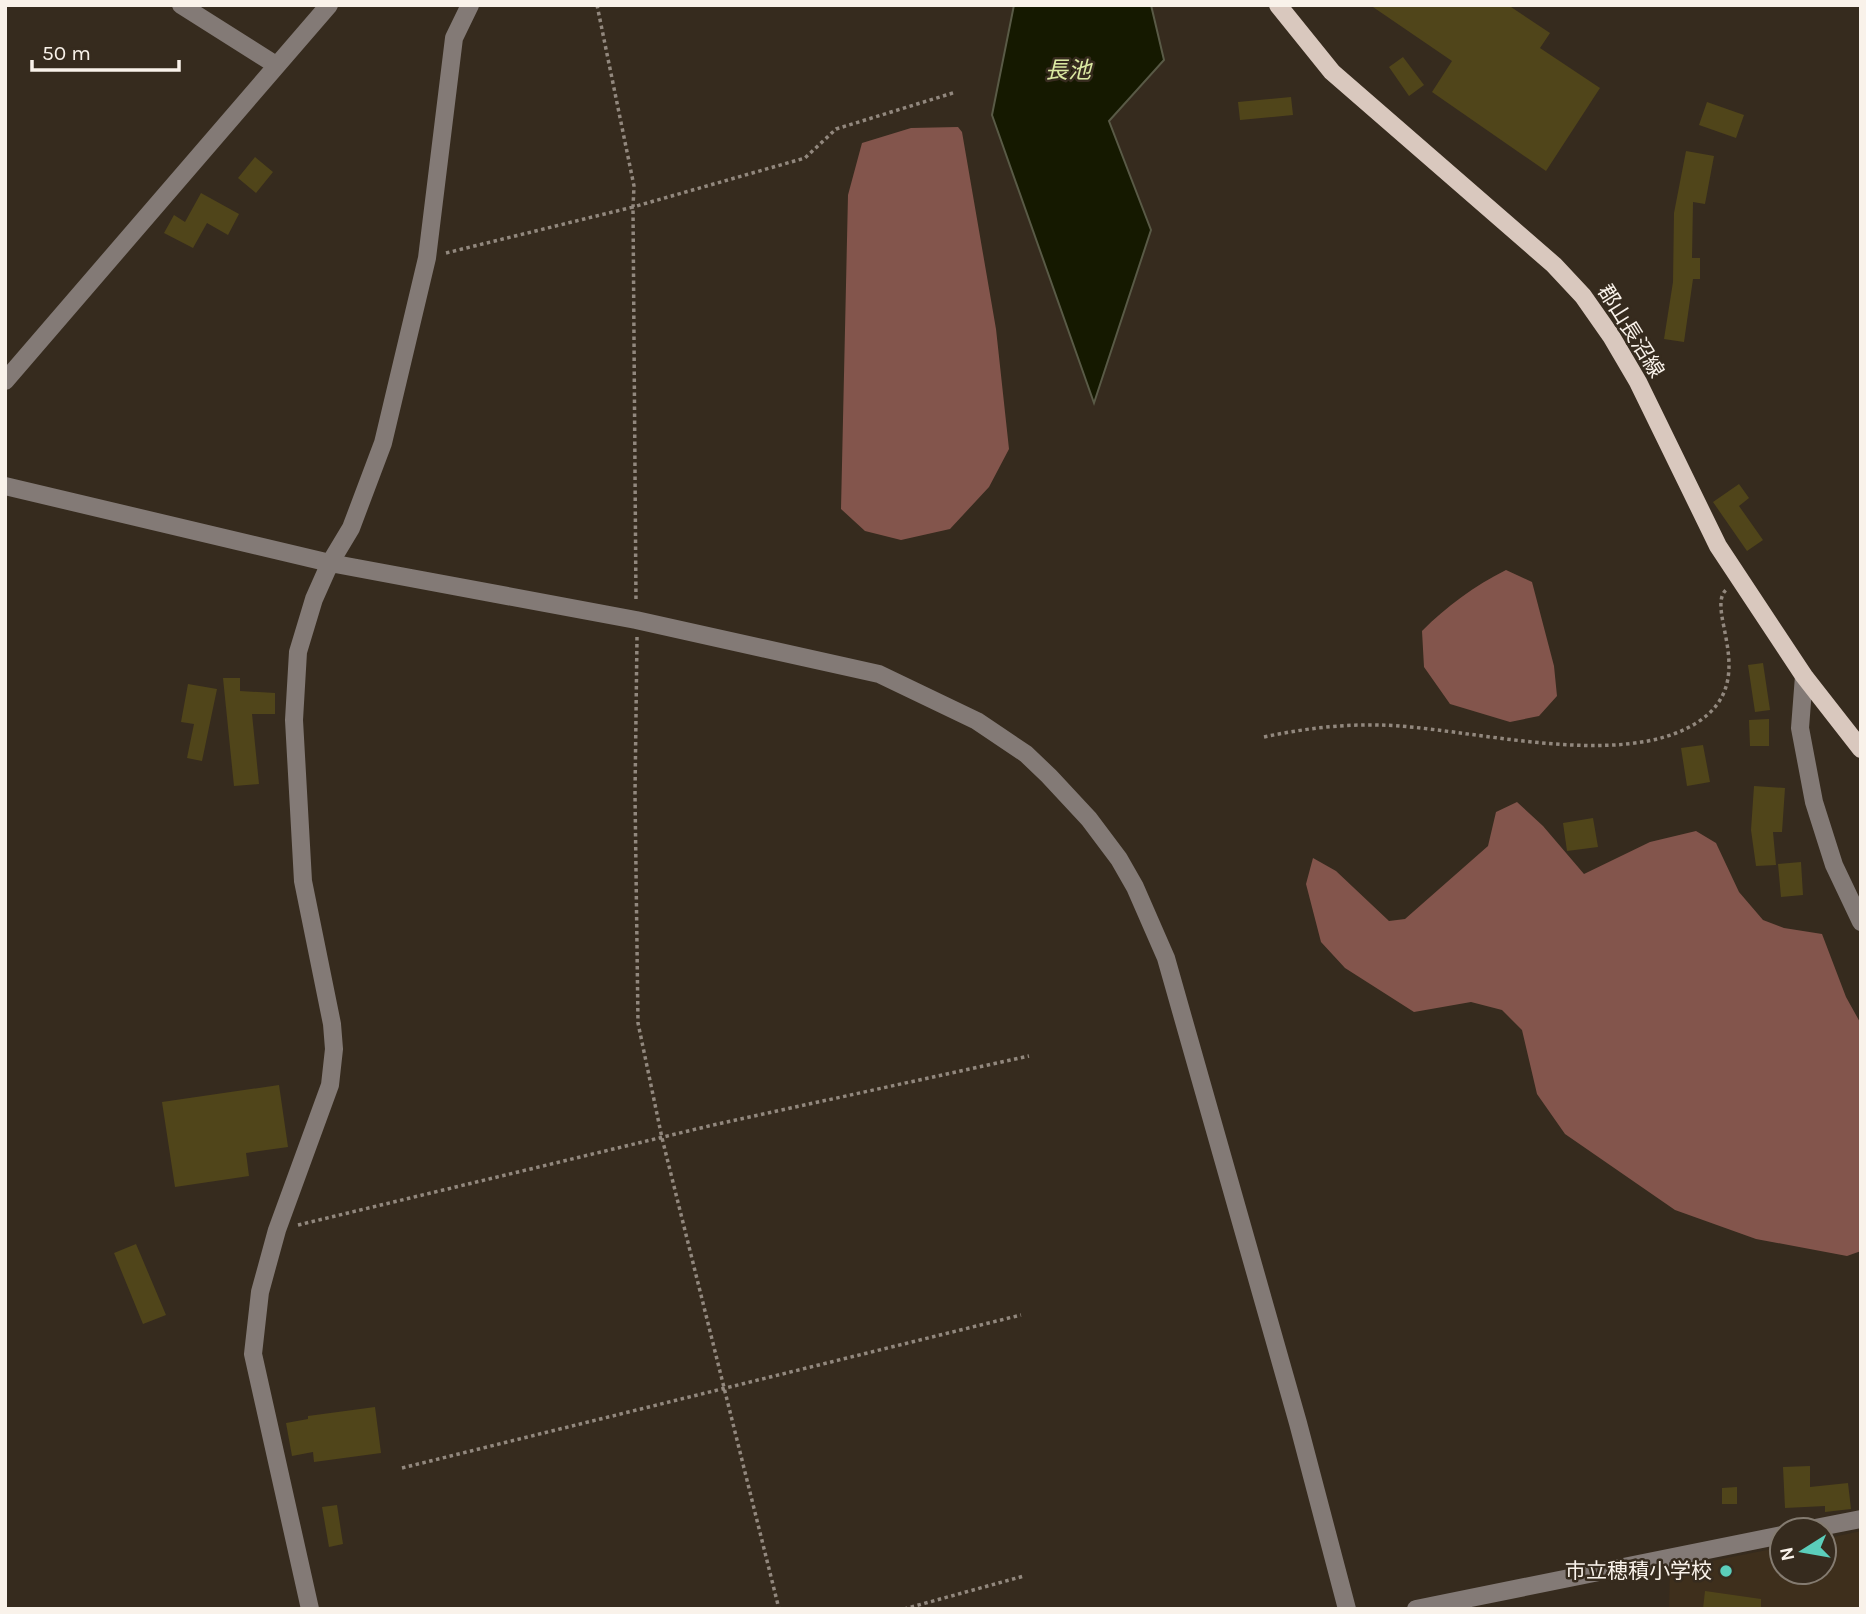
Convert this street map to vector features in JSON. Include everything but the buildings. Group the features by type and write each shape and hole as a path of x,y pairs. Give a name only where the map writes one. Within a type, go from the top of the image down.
{"main road":[{"name":"郡山長沼線","path":"1278,5 1332,72 1555,265 1583,296 1638,382 1718,546 1804,676 1861,749"}],"street":[{"path":"181,5 276,65"},
{"path":"5,381 329,5"},
{"path":"310,1609 253,1354 260,1292 276,1230 330,1085 334,1049 332,1024 303,881 294,720 298,652 314,599 330,563 351,528 383,443 412,310 427,258 454,38 470,5"},
{"path":"5,486 330,563 636,620 879,674 955,708 1026,754 1076,804 1119,859 1156,933 1180,1001 1347,1609"},
{"path":"1804,676 1800,728 1814,802 1834,864 1861,922"},
{"path":"1838,1524 1861,1519"},
{"path":"1416,1609 1768,1538"}],"path":[{"path":"597,5 634,186 636,1003 662,1138 779,1609"},
{"path":"427,258 634,207 805,158 836,130 849,124 956,92"},
{"path":"1264,737 1295,730 1380,725 1566,744 1628,744 1655,739 1699,722 1726,691 1730,649 1719,604 1720,595 1741,580"},
{"path":"276,1230 662,1138 1029,1056"},
{"path":"401,1468 726,1390 1021,1315"},
{"path":"904,1609 1024,1576"}],"shaded area":[{"path":"958,127 962,132 996,329 1009,449 989,487 950,529 901,540 865,531 841,509 848,195 862,143 911,128"},
{"path":"1506,570 1532,582 1554,666 1557,696 1539,716 1510,722 1450,704 1424,667 1422,631 1461,597"},
{"path":"1517,802 1543,826 1584,874 1650,842 1696,831 1716,843 1739,892 1763,920 1784,928 1822,934 1846,997 1861,1024 1861,1251 1847,1256 1756,1239 1675,1210 1565,1134 1537,1094 1522,1030 1502,1010 1471,1002 1414,1012 1345,968 1321,942 1306,884 1313,858 1336,871 1389,921 1405,919 1488,846 1496,812"},
{"name":"市立穂積小学校","path":"1861,1531 1861,1609 1669,1609 1670,1569 1768,1550 1768,1586 1838,1586 1838,1536"}],"water":[{"name":"長池","path":"1014,5 1151,5 1164,60 1109,121 1151,230 1094,403 992,115"}],"place":[{"name":"市立穂積小学校","path":"1726,1571"}]}
